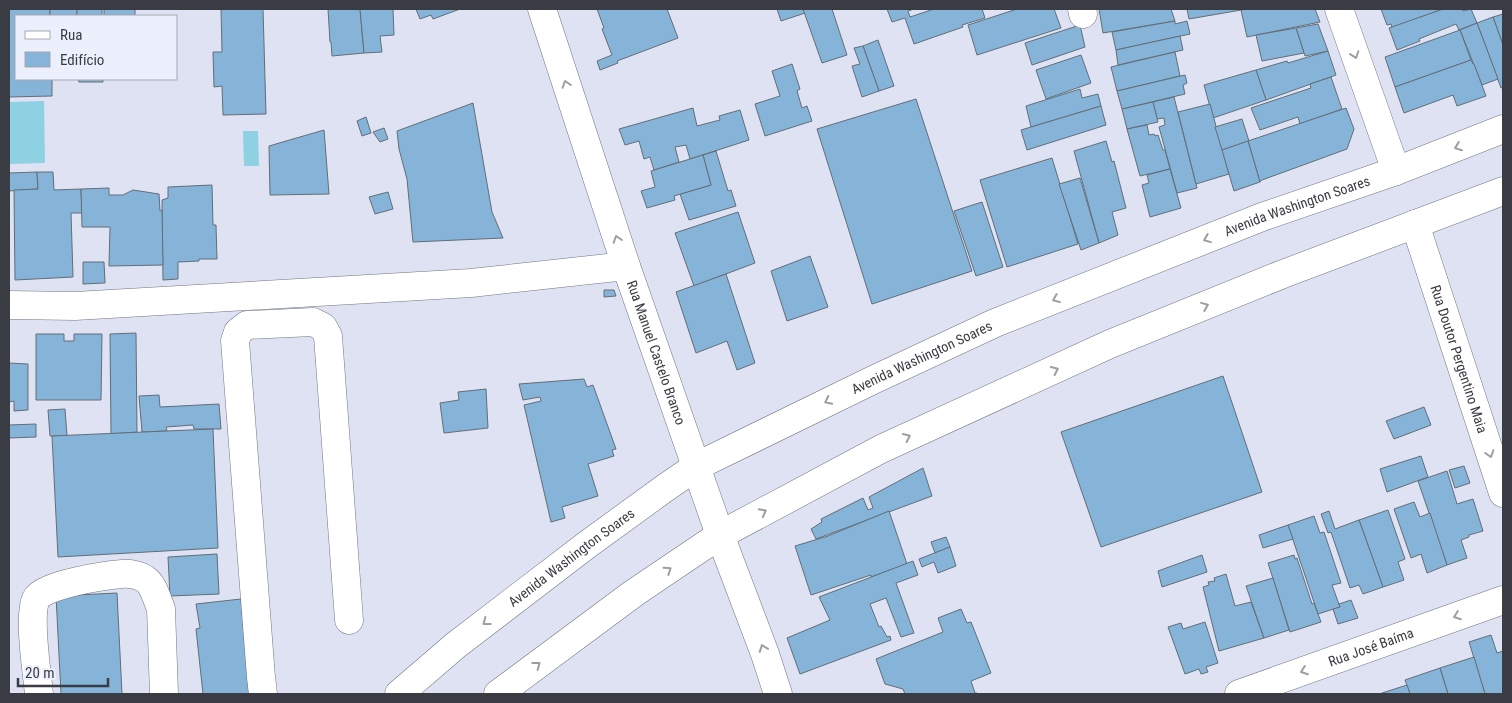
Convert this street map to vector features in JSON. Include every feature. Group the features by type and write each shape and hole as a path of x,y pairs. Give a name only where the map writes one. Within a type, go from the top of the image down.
{"main road":[{"name":"Rua Manuel Castelo Branco","path":"542,9 626,266 778,694"},
{"path":"1339,9 1396,170"},
{"name":"Avenida Washington Soares","path":"399,694 471,633 697,466 995,323 1262,217 1396,170 1503,129"},
{"path":"498,694 634,593 720,535 881,449 1110,344 1283,274 1503,191"},
{"name":"Rua Doutor Pergentino Maia","path":"1415,224 1503,493"},
{"path":"9,305 76,306 461,283 626,266"},
{"path":"263,694 234,341 238,332 247,325 313,322 322,327 328,336 349,620"},
{"path":"39,694 32,618 36,598 44,591 60,585 124,573 146,579 161,608 164,694"},
{"name":"Rua José Baíma","path":"1239,694 1503,600"}],"water":[{"path":"44,101 45,163 9,164 9,102"},
{"path":"243,131 258,131 259,166 244,166"}],"building":[{"path":"9,9 50,9 50,15 15,15 15,80 52,80 52,96 9,97"},
{"path":"50,9 77,9 77,15 50,15"},
{"path":"77,9 102,9 102,15 77,15"},
{"path":"104,9 135,9 135,15 104,15"},
{"path":"221,9 263,9 266,114 223,115 222,86 214,87 213,52 222,52"},
{"path":"328,9 360,9 364,53 332,56"},
{"path":"360,9 393,9 394,35 380,36 382,52 364,53"},
{"path":"416,9 460,9 433,19 431,15 420,19"},
{"path":"597,9 667,9 678,38 617,61 618,63 600,70 597,61 612,55"},
{"path":"777,9 803,9 805,13 781,21"},
{"path":"803,9 832,9 847,55 822,63"},
{"path":"887,9 914,9 908,11 910,17 934,9 982,9 985,18 914,44 905,18 892,22"},
{"path":"1017,9 1054,9 1061,28 977,55 968,25"},
{"path":"1099,9 1171,9 1175,21 1103,33"},
{"path":"1187,9 1247,9 1189,19"},
{"path":"1315,9 1320,22 1247,37 1241,10"},
{"path":"1381,9 1443,9 1392,28 1391,24 1387,25"},
{"path":"1443,9 1462,9 1463,11 1471,9 1477,23 1459,30 1456,24 1397,50 1389,28"},
{"path":"1503,14 1503,45 1493,17"},
{"path":"1493,17 1503,45 1503,87 1501,88 1477,23"},
{"path":"1175,21 1175,24 1187,21 1190,34 1116,50 1112,32"},
{"path":"1477,23 1498,79 1482,85 1460,30"},
{"path":"1318,24 1328,51 1305,56 1296,28"},
{"path":"1080,25 1085,47 1032,65 1025,43"},
{"path":"1296,28 1304,53 1262,61 1256,35"},
{"path":"1460,30 1471,60 1395,87 1385,57"},
{"path":"1180,36 1183,50 1118,65 1116,50"},
{"path":"878,40 894,86 879,91 863,46"},
{"path":"863,46 879,91 862,97 852,66 860,64 854,48"},
{"path":"1328,51 1336,75 1266,100 1256,70"},
{"path":"1175,52 1180,76 1117,91 1111,67"},
{"path":"1081,55 1091,83 1046,99 1036,70"},
{"path":"1471,60 1486,96 1457,106 1453,95 1404,113 1395,87"},
{"path":"792,64 800,89 797,91 802,108 807,106 812,121 765,136 755,104 780,96 772,71"},
{"path":"1256,70 1266,100 1213,118 1204,85"},
{"path":"1185,75 1187,83 1183,85 1185,94 1122,109 1117,91"},
{"path":"1331,77 1342,109 1300,124 1298,117 1260,130 1251,108 1311,88 1310,84"},
{"path":"78,80 103,80 103,82 79,82"},
{"path":"1080,89 1082,98 1098,94 1101,106 1031,127 1026,106"},
{"path":"1174,97 1197,188 1177,193 1159,127 1165,125 1164,118 1157,119 1153,102"},
{"path":"916,99 972,271 872,304 817,129"},
{"path":"1153,102 1158,122 1127,129 1122,109"},
{"path":"473,103 492,212 503,238 413,242 407,179 399,149 397,131"},
{"path":"1210,104 1229,174 1196,184 1178,112"},
{"path":"1101,106 1106,125 1027,150 1021,130"},
{"path":"693,108 697,126 720,120 719,116 740,110 749,140 690,159 686,145 675,147 679,162 654,170 650,157 644,159 639,141 625,145 619,129"},
{"path":"1346,108 1354,129 1347,149 1260,182 1248,141"},
{"path":"366,117 371,133 362,136 357,121"},
{"path":"1242,119 1249,141 1222,150 1215,127"},
{"path":"1147,125 1149,135 1158,135 1163,150 1165,150 1170,169 1140,176 1127,129"},
{"path":"384,128 388,139 380,142 373,132"},
{"path":"324,130 329,194 270,195 269,146"},
{"path":"1106,141 1112,162 1114,161 1126,208 1112,212 1118,235 1099,243 1074,151"},
{"path":"1248,141 1260,182 1234,191 1222,150"},
{"path":"716,151 728,191 731,190 736,206 689,220 680,194 711,185 703,155"},
{"path":"703,155 711,185 674,196 675,200 647,208 641,191 655,187 651,171"},
{"path":"1052,158 1078,244 1007,267 980,180"},
{"path":"1170,169 1181,208 1150,217 1142,185 1149,183 1147,175"},
{"path":"37,172 38,189 9,191 9,173"},
{"path":"37,172 53,172 54,190 81,189 82,213 71,213 73,277 15,280 14,190 38,189"},
{"path":"1080,178 1099,243 1081,250 1059,184"},
{"path":"212,185 213,225 216,225 217,259 178,262 178,279 163,280 162,200 168,198 168,187"},
{"path":"109,188 109,195 123,195 133,190 159,194 160,211 162,210 163,265 109,266 110,227 82,227 81,189"},
{"path":"388,192 393,209 375,214 369,197"},
{"path":"982,202 1003,267 976,276 954,211"},
{"path":"738,212 755,263 694,286 675,233"},
{"path":"810,256 828,307 787,321 771,271"},
{"path":"83,262 104,262 105,283 83,284"},
{"path":"726,274 755,363 737,370 727,341 696,353 676,292"},
{"path":"604,290 614,290 616,296 604,297"},
{"path":"136,333 137,432 111,434 110,334"},
{"path":"36,334 64,334 64,341 74,341 74,334 102,334 101,400 36,400"},
{"path":"9,363 28,364 28,410 14,411 14,401 9,402"},
{"path":"1223,376 1262,492 1101,547 1061,432"},
{"path":"584,379 587,387 593,385 616,449 612,450 614,456 588,464 598,496 562,507 565,518 551,522 524,405 541,401 540,397 523,400 519,384"},
{"path":"486,389 488,428 444,433 440,403 459,400 458,392"},
{"path":"159,395 160,407 219,404 221,429 194,429 193,425 166,427 167,431 142,432 139,396"},
{"path":"1424,407 1431,425 1394,439 1386,421"},
{"path":"65,409 67,436 50,436 48,410"},
{"path":"36,424 36,437 9,438 9,425"},
{"path":"213,429 218,548 58,557 52,436"},
{"path":"1421,456 1428,477 1387,492 1380,469"},
{"path":"1464,466 1470,483 1455,488 1449,470"},
{"path":"923,468 932,496 816,539 811,529 822,522 821,519 863,498 868,510 873,508 869,497"},
{"path":"1447,471 1457,504 1473,499 1483,531 1469,535 1469,537 1461,540 1467,558 1447,565 1418,481"},
{"path":"1414,502 1420,517 1430,513 1447,565 1427,573 1421,554 1411,558 1394,509"},
{"path":"1388,510 1405,559 1398,562 1404,580 1383,587 1359,520"},
{"path":"889,511 907,564 811,595 795,546 828,536"},
{"path":"1329,511 1335,529 1359,520 1383,587 1363,594 1359,585 1350,588 1331,532 1328,533 1321,514"},
{"path":"1314,516 1320,533 1324,532 1341,583 1332,585 1340,607 1318,614 1288,525"},
{"path":"1288,525 1293,539 1263,548 1259,535"},
{"path":"946,537 950,547 935,553 931,542"},
{"path":"950,547 956,566 938,573 934,562 922,567 919,559"},
{"path":"217,554 219,594 170,596 168,557"},
{"path":"1202,555 1207,572 1162,587 1158,571"},
{"path":"1294,555 1295,559 1297,558 1312,604 1314,603 1321,622 1290,632 1268,563"},
{"path":"913,561 918,575 896,583 914,633 901,637 886,598 870,604 879,627 881,626 887,637 890,636 891,640 800,674 787,638 830,620 819,597"},
{"path":"1226,574 1235,606 1251,602 1264,638 1219,651 1203,587 1209,585 1208,582 1215,581 1214,578"},
{"path":"1273,578 1289,630 1264,638 1246,586"},
{"path":"117,593 122,694 61,694 56,596"},
{"path":"241,599 249,694 203,694 196,629 200,628 196,604"},
{"path":"1351,600 1358,618 1338,624 1333,609 1340,607 1339,604"},
{"path":"961,609 967,623 971,622 991,673 971,681 975,693 978,694 905,694 903,689 885,684 876,659 943,632 938,618"},
{"path":"1205,622 1218,663 1206,667 1208,672 1201,674 1199,669 1185,674 1168,627 1181,623 1183,629"},
{"path":"1491,635 1497,653 1503,651 1503,694 1485,694 1469,642"},
{"path":"1474,657 1485,694 1448,694 1440,668"},
{"path":"1440,668 1448,694 1410,694 1405,680"},
{"path":"1407,685 1410,694 1379,694"}]}
